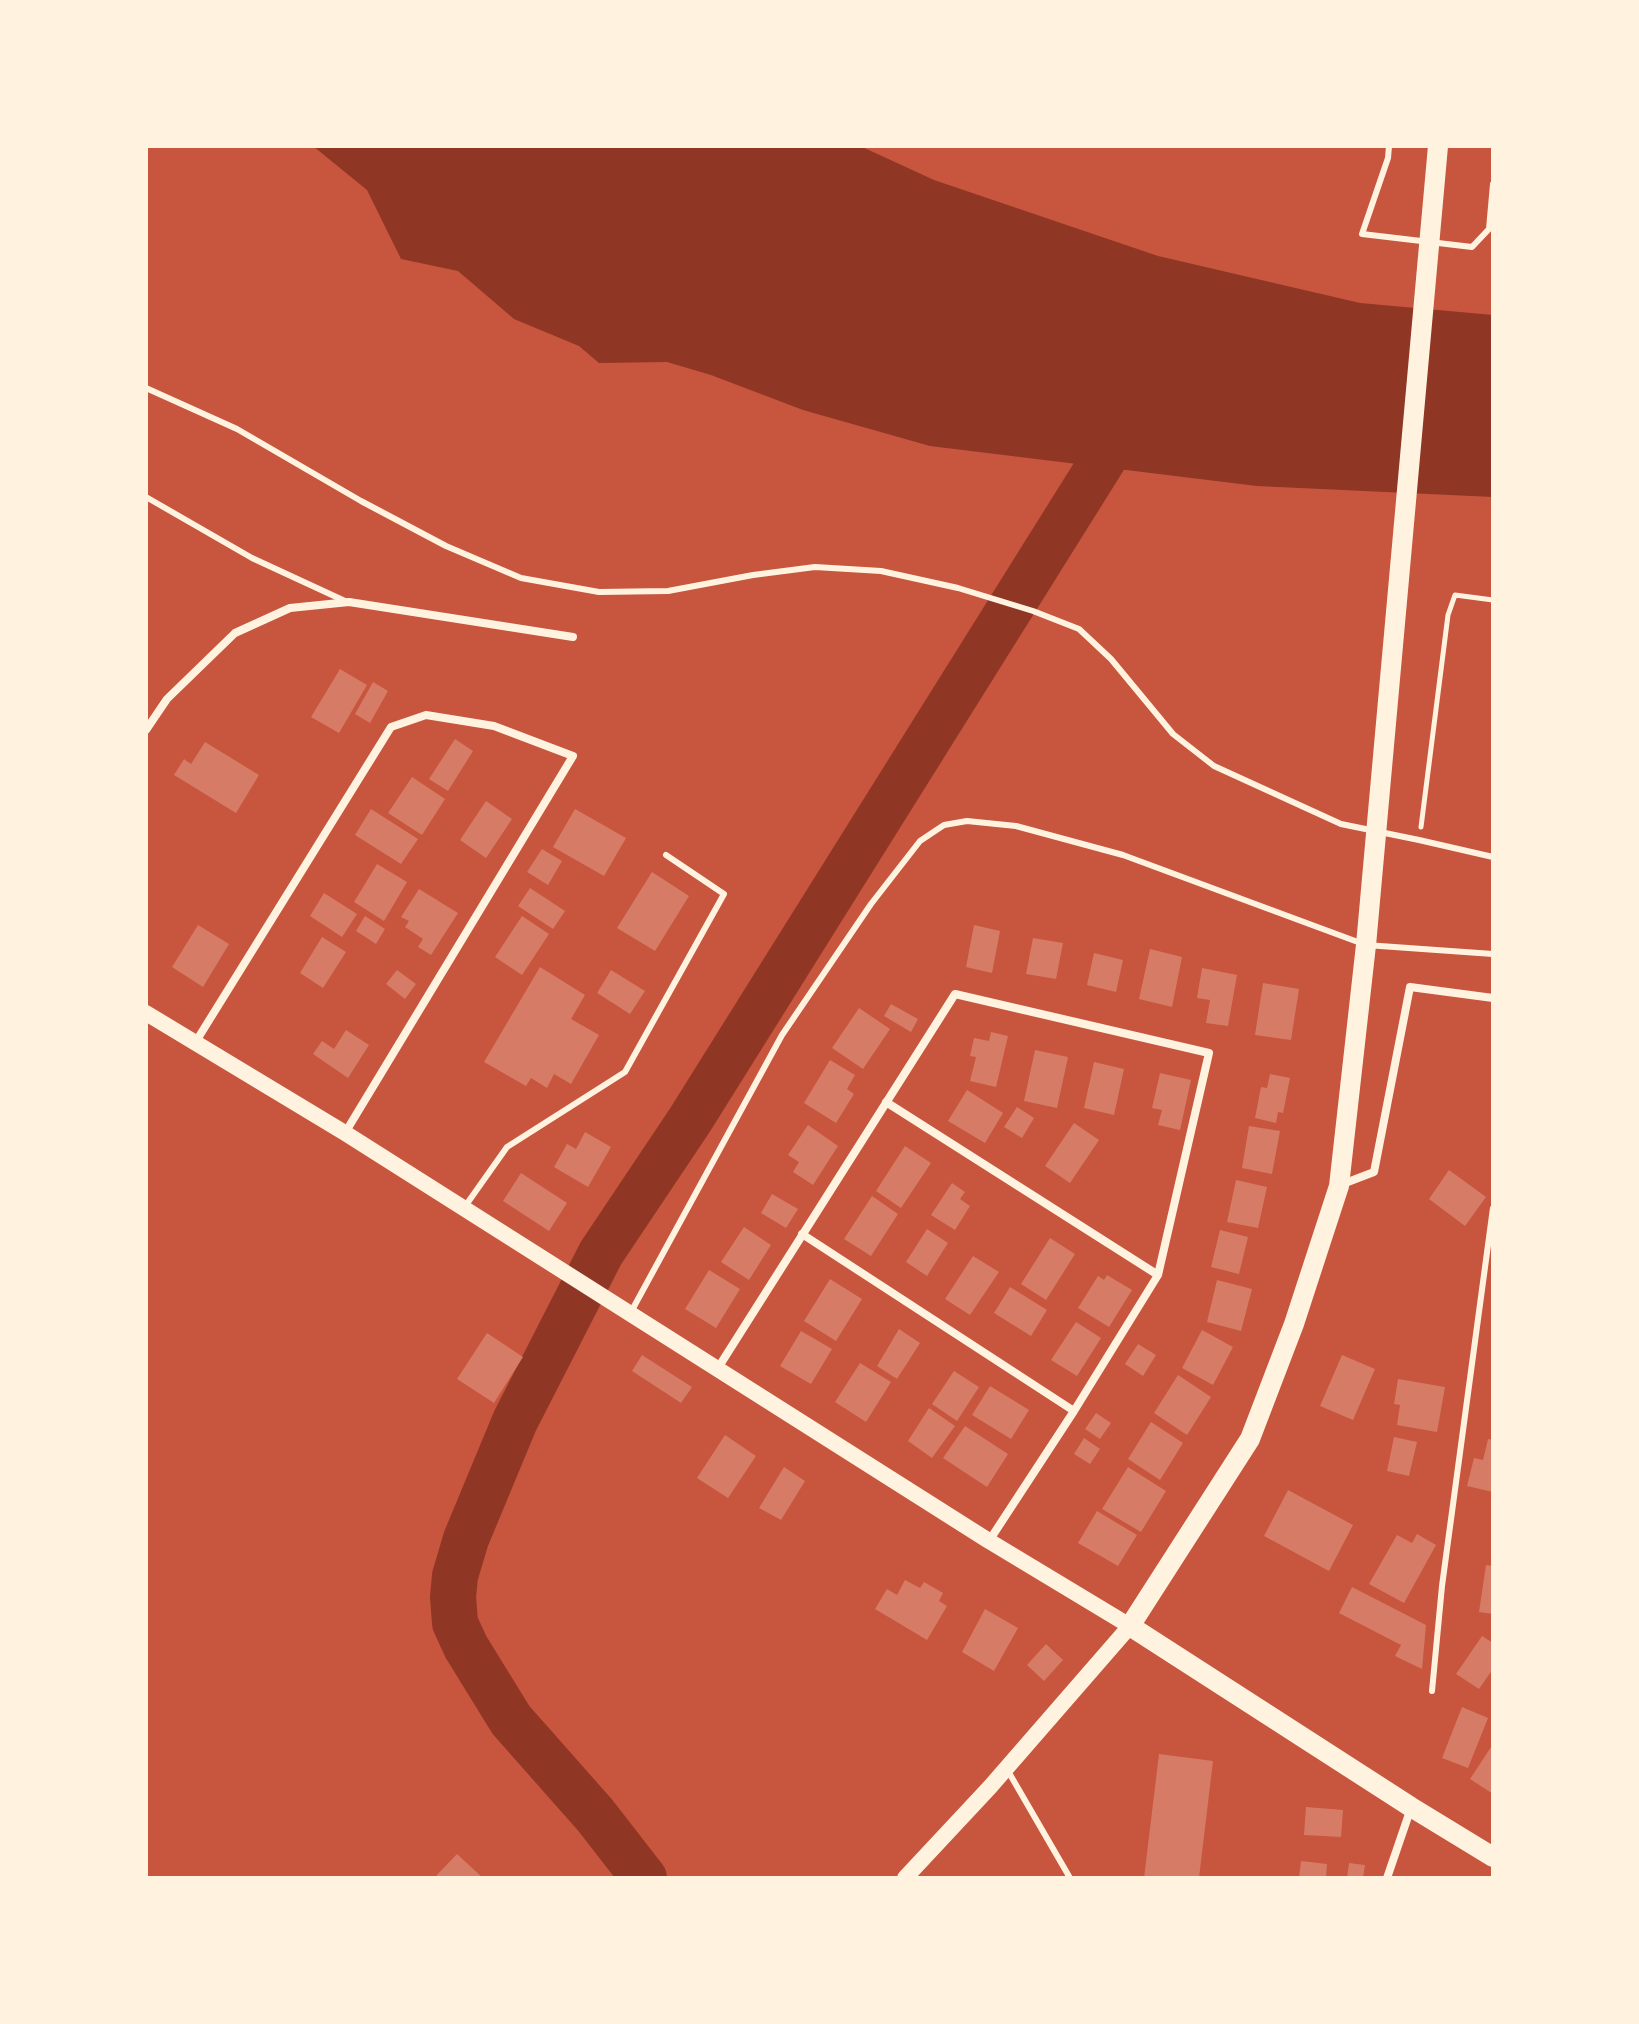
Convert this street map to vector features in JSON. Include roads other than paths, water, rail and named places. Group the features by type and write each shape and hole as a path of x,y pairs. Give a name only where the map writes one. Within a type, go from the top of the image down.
{"main road":[{"path":"905,1878 1007,1769 1130,1626 1250,1439 1294,1324 1339,1186 1370,907 1438,146"},
{"path":"146,1013 345,1133 989,1541 1130,1626 1411,1807 1492,1854"}],"street":[{"path":"146,730 167,699 235,633 290,608 349,602 573,637"},
{"path":"195,1044 391,727 426,715 494,726 573,756 345,1133"},
{"path":"1339,1186 1374,1172 1410,987 1493,998"},
{"path":"718,1368 955,994 1209,1053 1158,1275 989,1541"},
{"path":"886,1102 1158,1275"},
{"path":"802,1234 1074,1411"},
{"path":"1387,1878 1411,1807"}],"lane":[{"path":"1389,146 1388,158 1362,234 1472,247 1489,229 1493,184"},
{"path":"146,388 237,429 446,546 521,578 599,592 668,591 815,567 881,571 958,588 1033,611 1079,629 1111,659 1173,734 1214,766 1341,824 1493,857"},
{"path":"146,497 252,558 349,602"},
{"path":"631,1312 782,1035 900,866 920,841 944,825 967,821 1016,826 1123,855 1366,945 1493,954"},
{"path":"464,1208 507,1147 625,1072 724,894 666,855"},
{"path":"1432,1691 1442,1586 1493,1208"},
{"path":"1007,1769 1070,1878"}],"waterway":[{"path":"644,1878 595,1815 511,1720 466,1647 455,1623 453,1597 455,1576 466,1539 515,1421 601,1253 690,1120 1133,412"}]}
